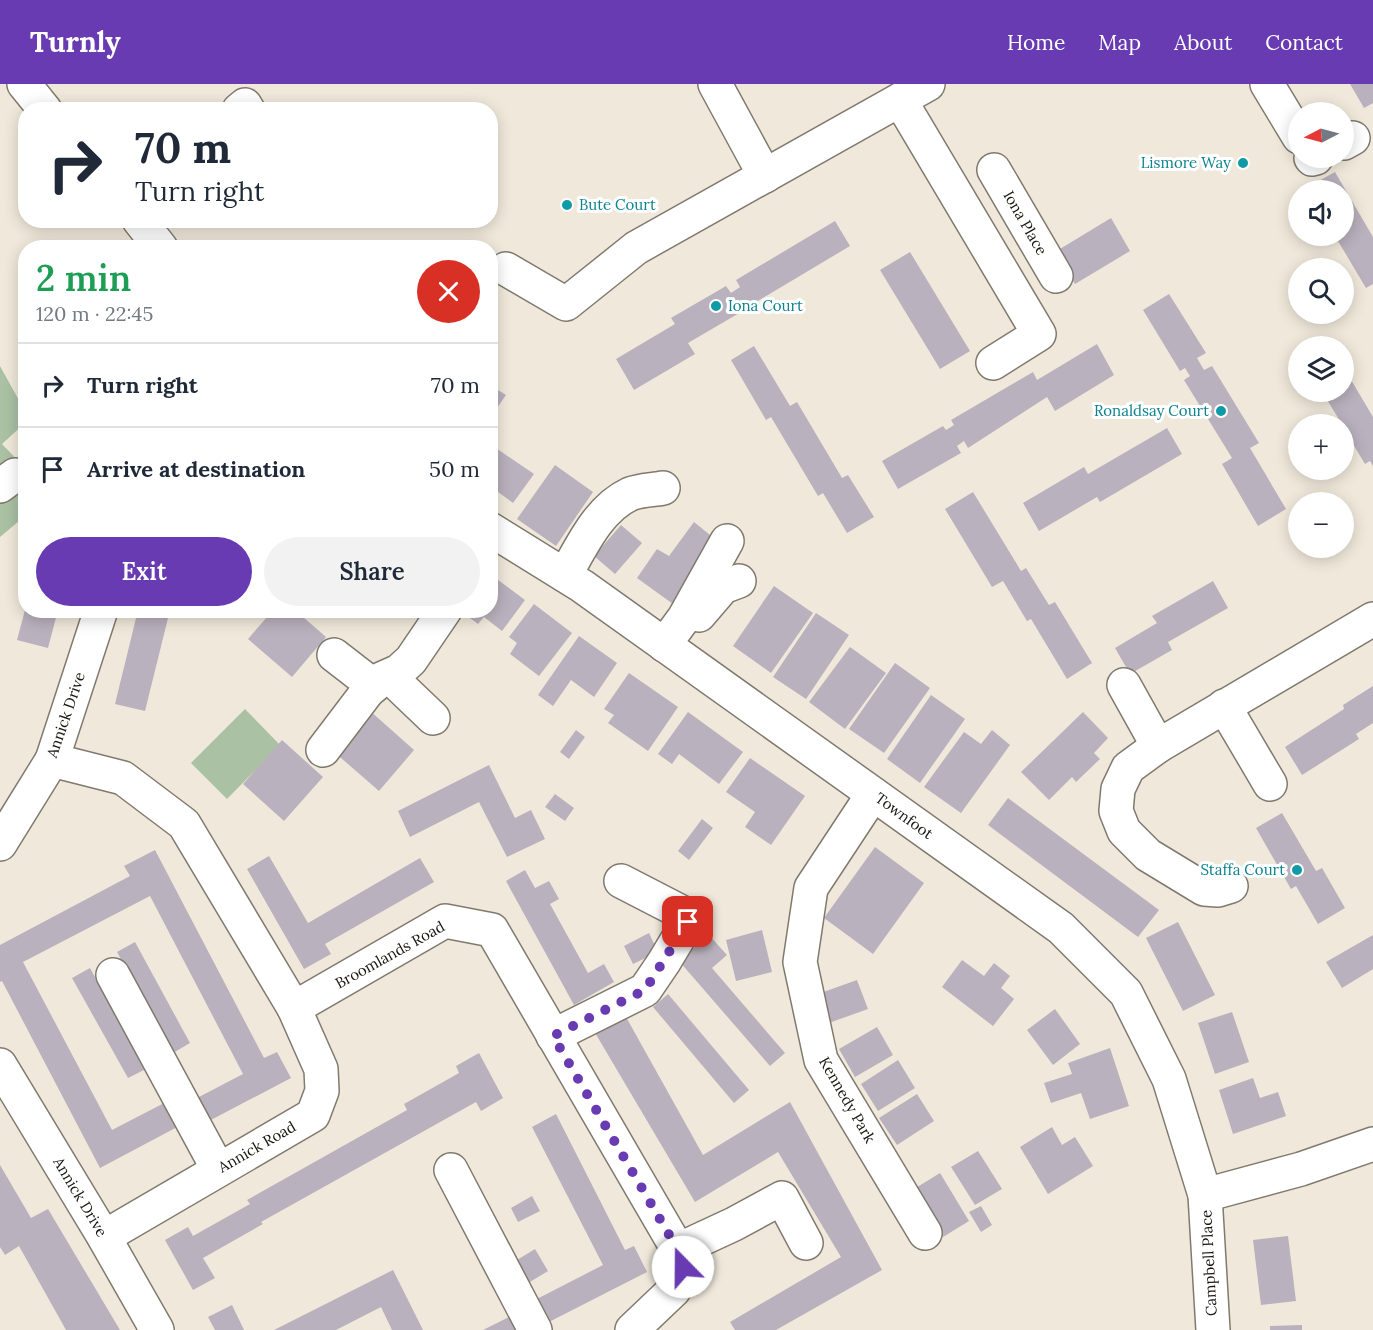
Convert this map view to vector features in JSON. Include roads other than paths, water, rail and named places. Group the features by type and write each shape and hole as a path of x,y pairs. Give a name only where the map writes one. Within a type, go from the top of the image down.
{"street":[{"path":"24,84 39,102"},
{"path":"715,84 765,176"},
{"path":"506,269 566,304 636,248 928,84"},
{"path":"1267,84 1288,119"},
{"path":"900,100 1039,334 993,363"},
{"name":"Iona Place","path":"994,170 1056,276"},
{"path":"986,245 1024,222"},
{"path":"145,228 155,240"},
{"path":"564,575 596,522 617,502 632,494 663,488"},
{"name":"Townfoot","path":"498,539 564,575 1061,928 1126,993 1169,1079 1205,1195"},
{"path":"668,647 727,541"},
{"path":"668,647 723,587 739,581"},
{"name":"Annick Drive","path":"0,844 52,760 98,618"},
{"path":"323,750 381,681 399,671 411,660 440,618"},
{"path":"1231,886 1218,890 1204,889 1148,855 1124,831 1116,811 1118,789 1128,768 1158,746 1373,619"},
{"path":"334,655 381,681 433,718"},
{"path":"1124,685 1158,746"},
{"path":"1224,706 1270,784"},
{"path":"52,760 123,778 184,824 294,1008"},
{"name":"Kennedy Park","path":"873,794 811,888 800,962 821,1060 925,1233"},
{"path":"553,1036 645,990 688,922 683,913 621,881"},
{"name":"Broomlands Road","path":"294,1008 445,921 492,930 678,1250 683,1267 674,1290 632,1330"},
{"path":"113,975 218,1169"},
{"name":"Annick Road","path":"104,1237 313,1115 322,1091 321,1069 294,1008"},
{"name":"Annick Drive","path":"0,1065 104,1237 157,1330"},
{"path":"1205,1195 1302,1169 1373,1144"},
{"path":"451,1170 535,1330"},
{"name":"Campbell Place","path":"1205,1195 1213,1330"},
{"path":"678,1250 782,1198 806,1243"}],"place":[{"name":"Lismore Way","path":"1243,163"},
{"name":"Bute Court","path":"567,205"},
{"name":"Iona Court","path":"716,306"},
{"name":"Ronaldsay Court","path":"1221,411"},
{"name":"Staffa Court","path":"1297,870"}]}
